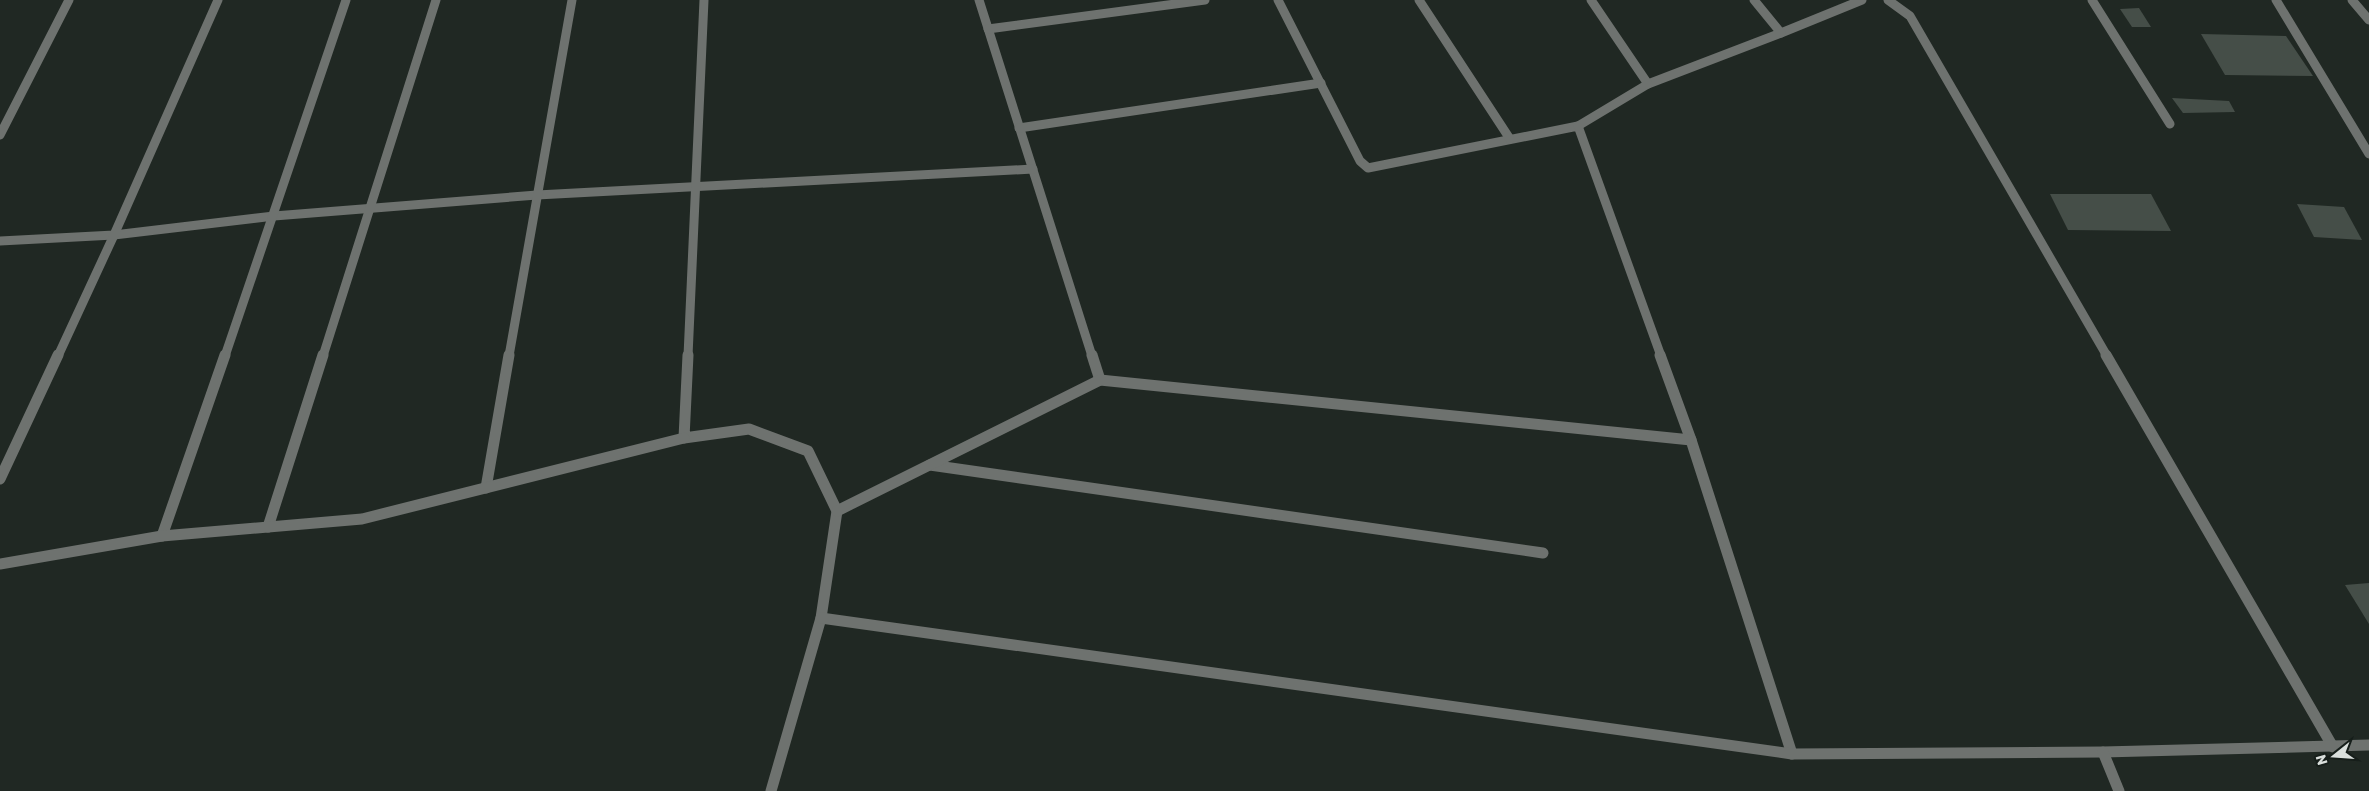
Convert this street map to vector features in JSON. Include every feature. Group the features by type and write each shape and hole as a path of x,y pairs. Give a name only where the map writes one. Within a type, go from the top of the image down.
{"street":[{"path":"0,135 69,0"},
{"path":"0,479 114,235 218,0"},
{"path":"162,536 274,216 346,0"},
{"path":"268,527 436,0"},
{"path":"486,488 572,0"},
{"path":"684,438 697,188 704,0"},
{"path":"979,0 1100,380"},
{"path":"988,29 1205,0"},
{"path":"1278,0 1360,161 1368,168 1377,168 1578,126 1648,84 1862,0"},
{"path":"1419,0 1510,139"},
{"path":"1592,0 1648,84"},
{"path":"1754,0 1781,33"},
{"path":"1888,0 1910,16 2333,747"},
{"path":"2092,0 2170,124"},
{"path":"2276,0 2369,154"},
{"path":"2352,0 2369,20"},
{"path":"1019,128 1321,83"},
{"path":"1578,126 1691,440 1792,754"},
{"path":"0,241 114,235 274,216 369,210 537,195 1033,169"},
{"path":"837,511 1100,380 1691,440"},
{"path":"0,564 162,536 362,520 684,438 749,429 808,451 837,511 821,618 771,791"},
{"path":"930,465 1543,553"},
{"path":"821,618 1792,754 2103,752 2369,745"},
{"path":"2103,752 2119,791"}],"building":[{"path":"2139,8 2151,27 2132,27 2120,9"},
{"path":"2201,34 2286,36 2313,76 2225,75"},
{"path":"2172,98 2229,101 2235,112 2183,113"},
{"path":"2050,194 2151,194 2171,231 2068,230"},
{"path":"2297,204 2344,207 2362,240 2314,237"},
{"path":"2369,583 2369,624 2345,585"}]}
